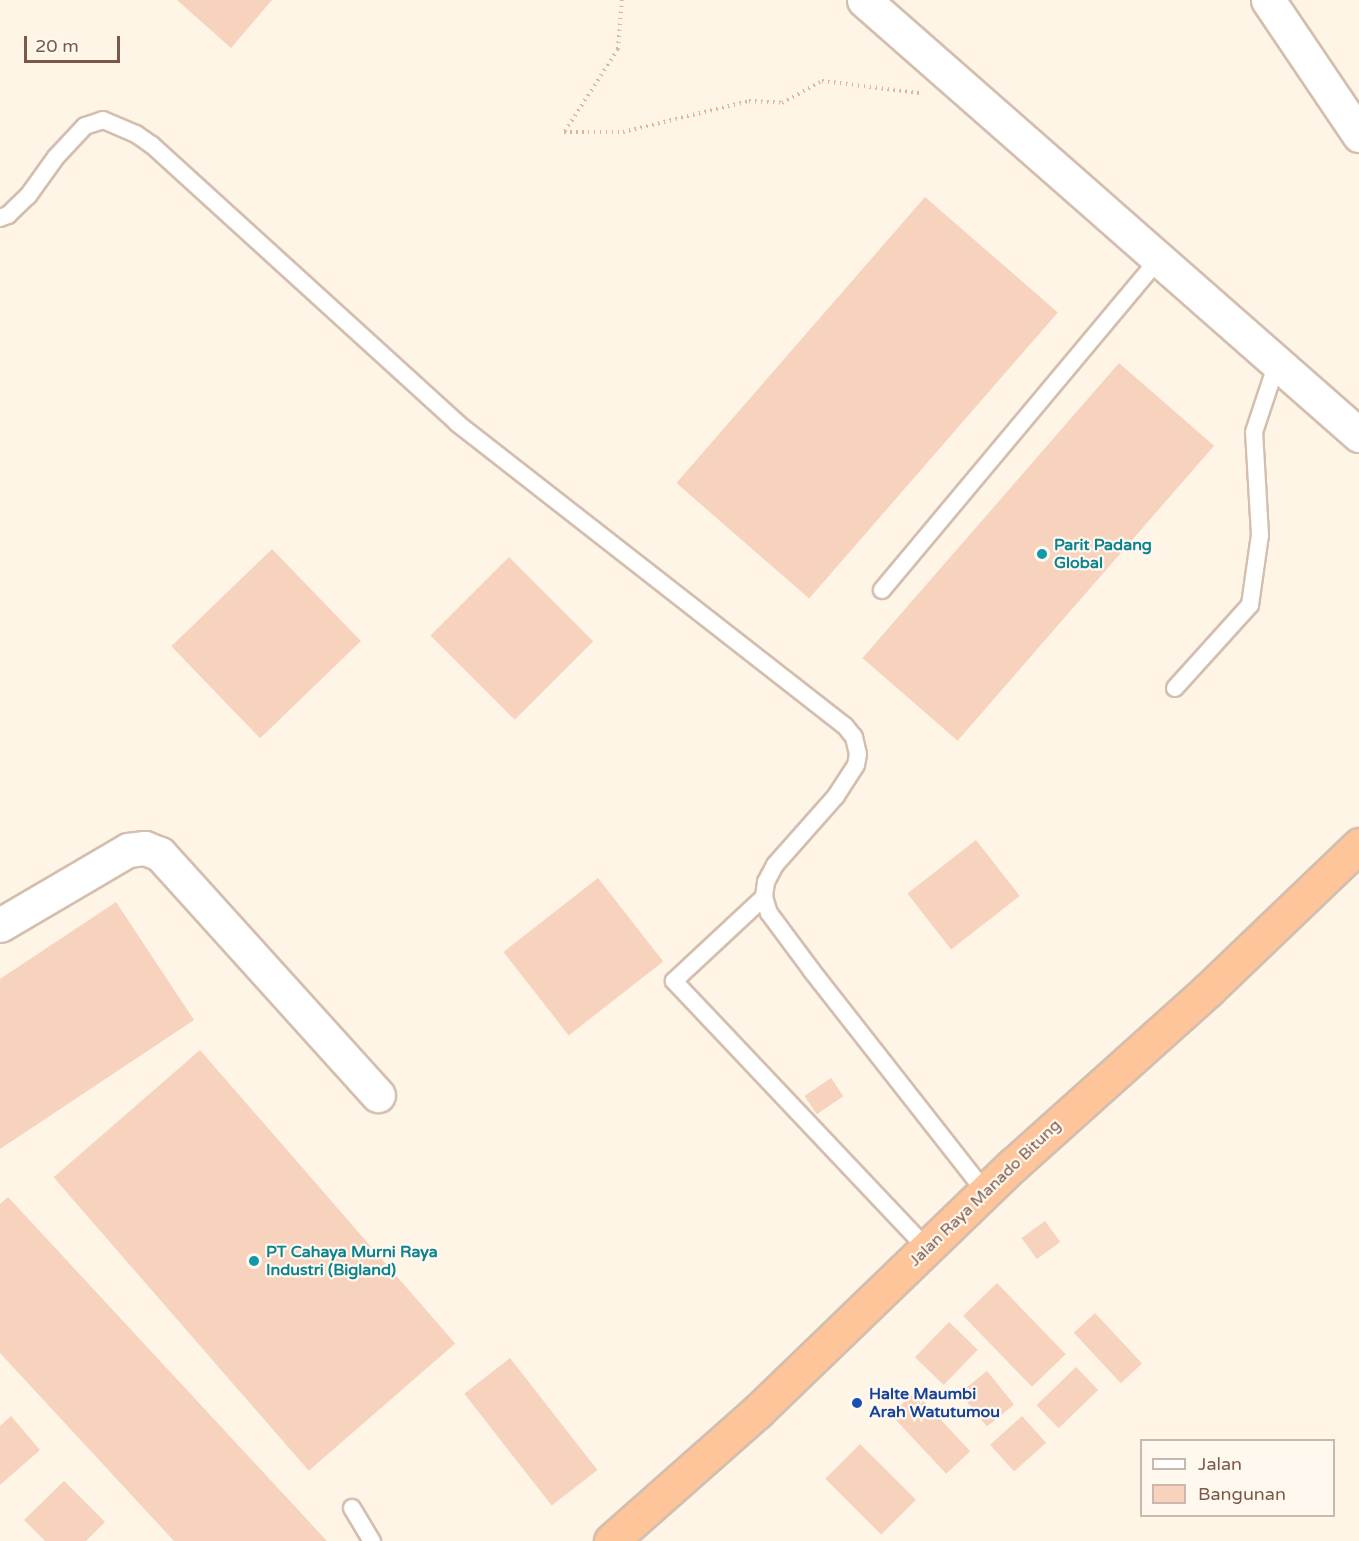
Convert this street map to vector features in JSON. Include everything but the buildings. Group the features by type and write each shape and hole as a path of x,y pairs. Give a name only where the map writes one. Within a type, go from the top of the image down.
{"highway":[{"name":"Jalan Raya Manado Bitung","path":"611,1541 757,1412 985,1192 1207,991 1359,845"}],"street":[{"path":"864,0 1359,435"},
{"path":"1268,0 1359,135"},
{"path":"0,925 128,850 145,848 160,854 378,1095"}],"lane":[{"path":"0,218 8,215 28,196 56,157 85,126 103,120 136,134 152,145 457,423 845,726 854,737 858,754 856,765 836,796 775,865 766,882 764,897 769,913 806,963 985,1192"},
{"path":"882,590 1159,259"},
{"path":"1175,688 1250,605 1260,535 1254,432 1277,363"},
{"path":"764,897 674,981 927,1249"},
{"path":"352,1508 372,1541"}],"path":[{"path":"622,0 618,49 564,132 623,132 749,101 782,103 822,81 903,92 971,95"}],"place":[{"name":"Parit Padang Global","path":"1042,554"},
{"name":"PT Cahaya Murni Raya Industri (Bigland)","path":"254,1261"},
{"name":"Halte Maumbi Arah Watutumou","path":"857,1403"}]}
